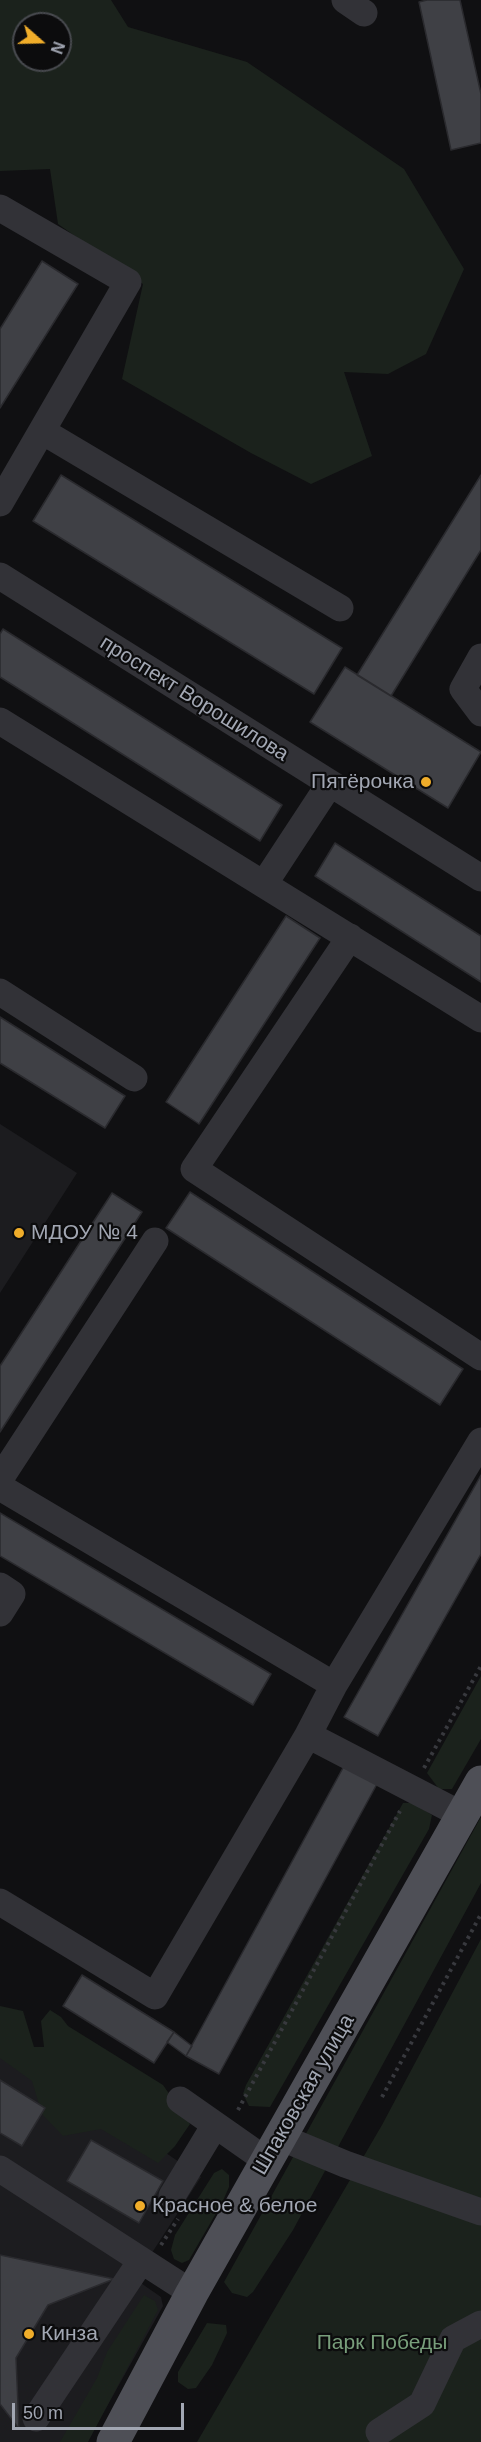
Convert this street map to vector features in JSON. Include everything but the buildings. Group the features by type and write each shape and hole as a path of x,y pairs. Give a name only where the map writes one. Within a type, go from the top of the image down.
{"main road":[{"name":"Шпаковская улица","path":"113,2442 192,2293 481,1782"}],"street":[{"path":"0,208 128,282 0,503"},
{"path":"42,431 340,608"},
{"name":"проспект Ворошилова","path":"0,576 329,785 477,866"},
{"path":"481,657 463,690 481,714"},
{"path":"0,721 481,1019"},
{"path":"264,884 329,785"},
{"path":"350,937 194,1169 481,1357"},
{"path":"0,992 134,1078"},
{"path":"0,1479 155,1241"},
{"path":"0,1902 155,1996 308,1735 334,1685 481,1441"},
{"path":"0,1487 334,1685"},
{"path":"0,1586 12,1594 0,1613"},
{"path":"308,1735 462,1815"},
{"path":"180,2100 220,2130 274,2149 345,2164 481,2212"},
{"path":"175,2207 220,2130"},
{"path":"0,2169 192,2293"},
{"path":"36,2418 144,2263"},
{"path":"379,2432 422,2404 453,2339 481,2324"}],"path":[{"path":"220,2130 251,2081 481,1666"},
{"path":"382,2097 481,1914"},
{"path":"144,2263 175,2207"}],"shaded area":[{"name":"МДОУ № 4","path":"0,1124 77,1173 0,1293"},
{"path":"0,2039 201,2177 135,2279 161,2297 163,2306 87,2442 0,2442"}],"green space":[{"path":"0,0 111,0 128,27 247,62 404,169 464,269 426,354 388,374 344,372 372,456 311,484 251,453 122,379 143,284 58,224 50,169 0,171"},
{"path":"481,1676 481,1739 452,1789 439,1789 427,1773"},
{"path":"403,1803 413,1803 432,1815 429,1829 270,2107 249,2106 243,2094 246,2085"},
{"path":"481,1817 481,1883 293,2230 253,2292 247,2297 232,2293 224,2282"},
{"name":"Парк Победы","path":"481,1939 481,2442 197,2442 382,2125"},
{"path":"0,2006 23,2011 34,2047 44,2047 41,2021 50,2010 61,2017 68,2026 163,2085 190,2124 175,2146 158,2163 101,2129 63,2136 42,2114 32,2081 0,2058"},
{"path":"222,2169 229,2175 229,2187 189,2260 182,2263 174,2259 171,2250 175,2235 214,2173"},
{"path":"144,2295 155,2301 158,2310 88,2442 60,2442 97,2378 107,2352"},
{"path":"207,2323 226,2325 227,2333 212,2365 196,2388 188,2389 178,2382 178,2372"}],"place":[{"name":"Пятёрочка","path":"426,782"},
{"name":"МДОУ № 4","path":"19,1233"},
{"name":"Красное & белое","path":"140,2206"},
{"name":"Кинза","path":"29,2334"}]}
